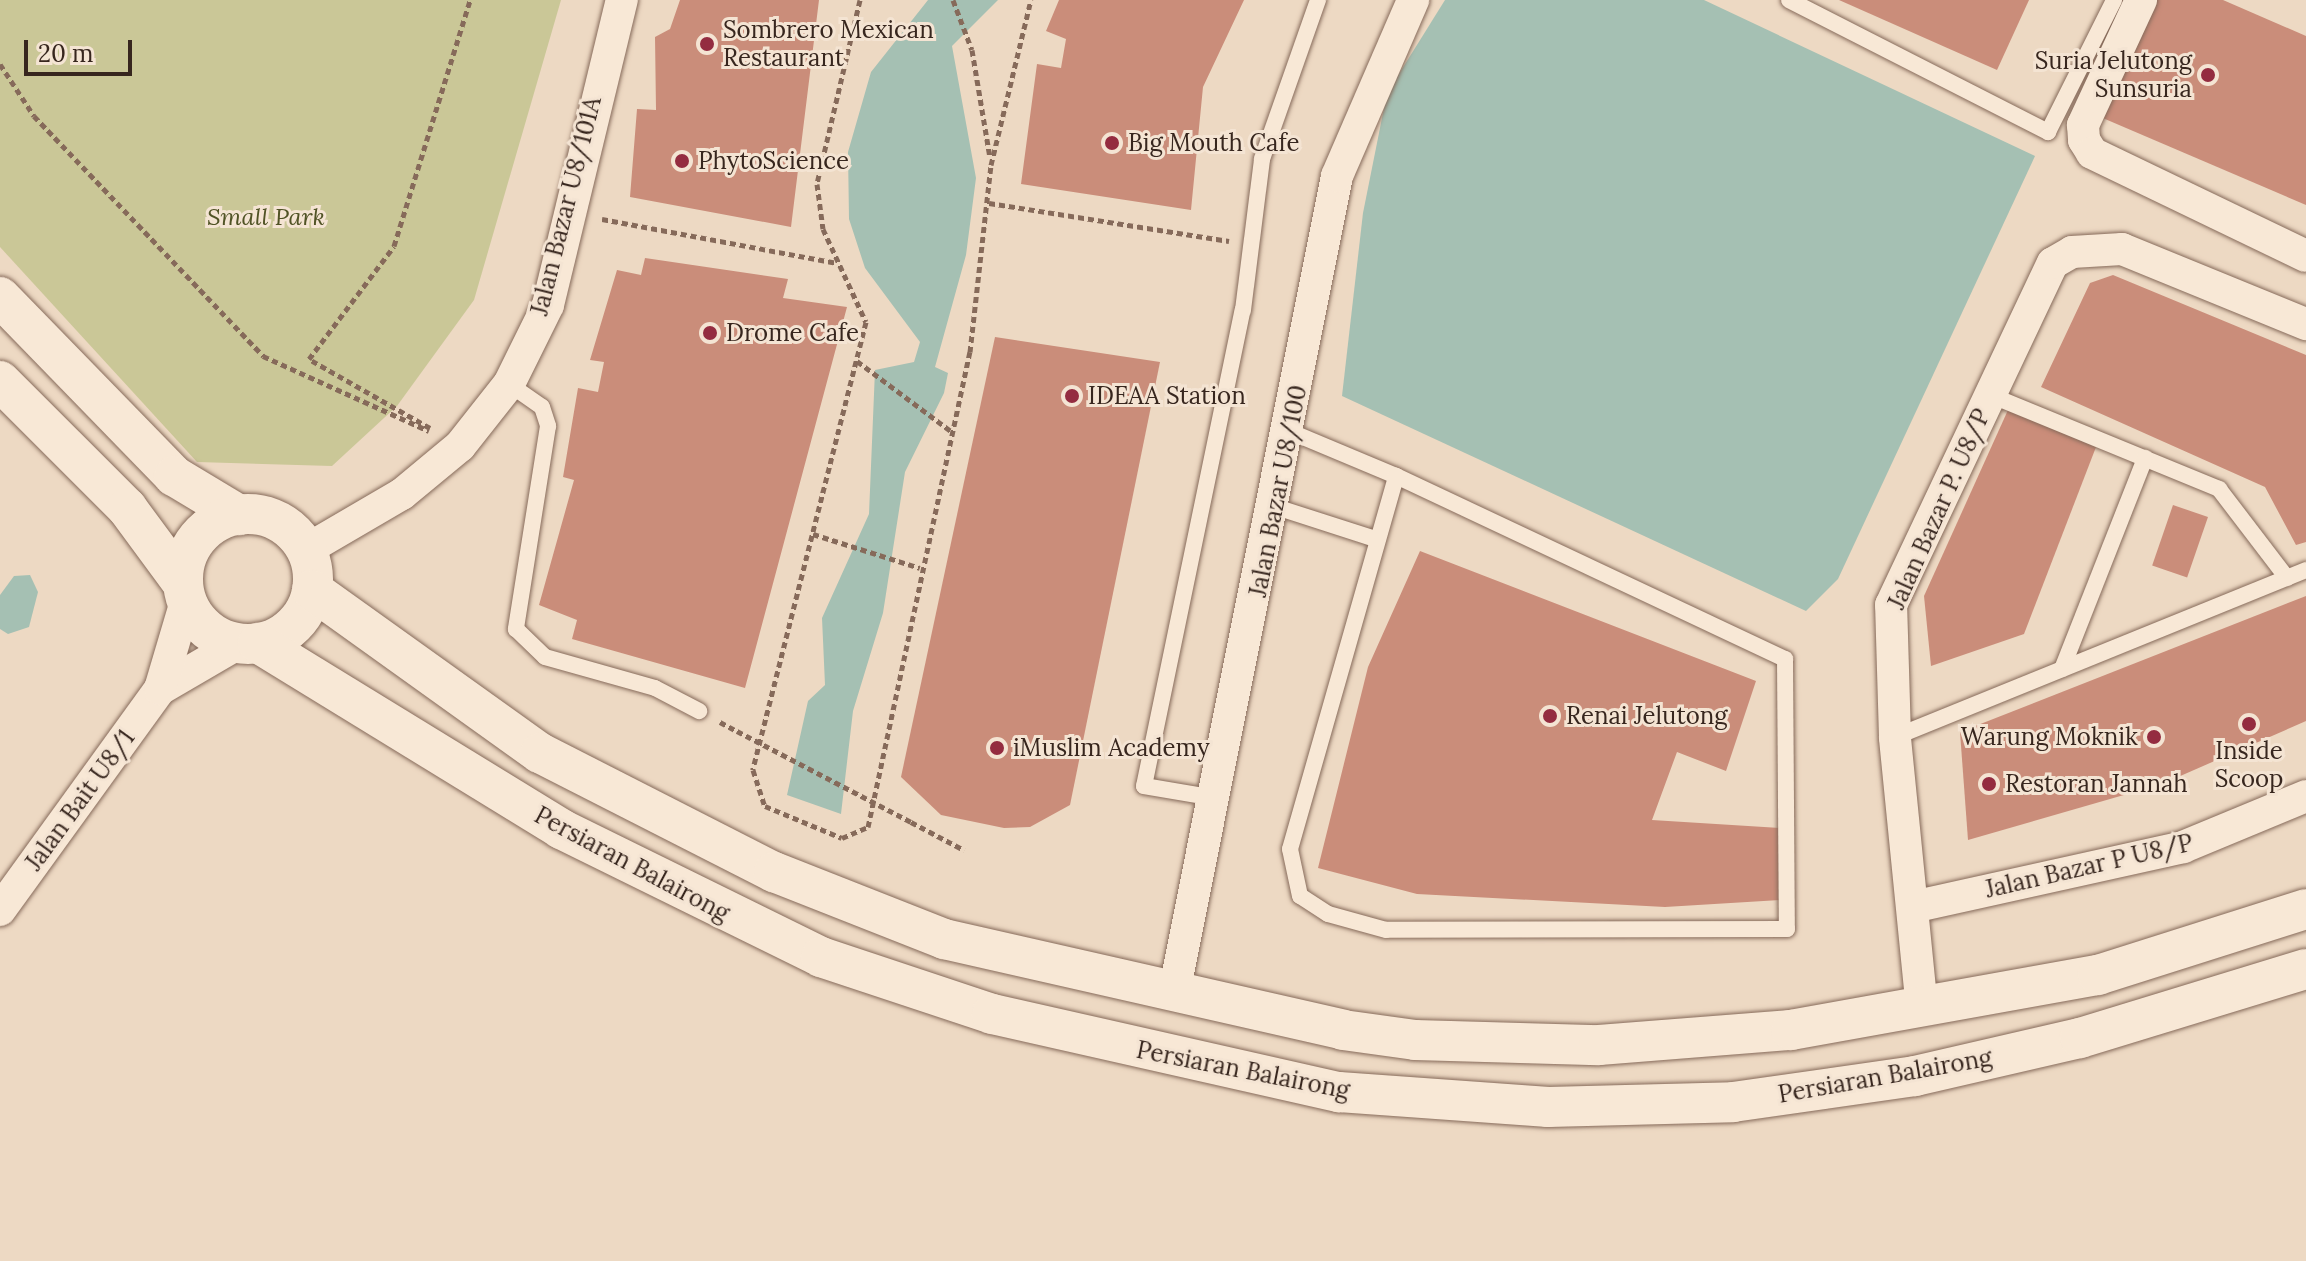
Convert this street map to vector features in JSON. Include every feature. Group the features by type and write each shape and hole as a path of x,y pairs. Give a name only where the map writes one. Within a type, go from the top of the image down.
{"street":[{"name":"Jalan Bazar U8/101A","path":"306,550 402,494 460,446 509,384 548,305 622,0"},
{"name":"Jalan Bazar U8/100","path":"1174,993 1291,432 1337,176 1413,0"},
{"path":"2141,0 2083,125 2084,140 2092,153 2306,256"},
{"name":"Jalan Bazar P. U8/P","path":"1922,1009 1895,737 1891,605 2053,263 2097,248 2142,255 2306,324"},
{"path":"0,297 174,476 239,515 278,521 306,550 312,590 294,625 248,643 206,630 127,508 0,381"},
{"path":"184,593 191,547 212,526 239,515"},
{"path":"312,590 540,753 695,837 944,939 1174,993 1415,1040 1599,1045 1760,1034 1922,1009 2098,975 2306,909"},
{"name":"Jalan Bait U8/1","path":"0,910 160,689 184,593"},
{"name":"Jalan Bait U8/1","path":"160,689 248,643"},
{"name":"Persiaran Balairong","path":"248,643 561,829 821,957 992,1014 1339,1092 1548,1107 1733,1102 1915,1076 2080,1038 2306,969"},
{"name":"Jalan Bazar P U8/P","path":"1913,907 2183,847 2306,796"}],"lane":[{"path":"1215,798 1144,786 1277,103 1318,0"},
{"path":"1789,0 2048,132 2114,0"},
{"path":"509,384 542,407 548,426 516,629 545,657 655,688 699,711"},
{"path":"1990,395 2145,458 2234,500 2287,578"},
{"path":"1291,432 1396,476 1785,659 1787,929 1386,930 1328,914 1300,896 1291,881 1290,849 1375,539 1396,476"},
{"path":"2062,669 2145,458"},
{"path":"1276,507 1375,539"},
{"path":"1895,737 2306,570"}],"path":[{"path":"460,446 309,359 394,246 470,0"},
{"path":"860,0 817,184 837,263 866,322 754,790 765,806 842,838 868,827 920,568 970,352 991,165 1031,0"},
{"path":"953,0 972,50 991,165"},
{"path":"0,64 34,116 263,356 460,446"},
{"path":"989,203 1250,244"},
{"path":"569,213 837,263"},
{"path":"857,361 951,431"},
{"path":"813,534 920,568"},
{"path":"737,731 964,850"}],"green space":[{"name":"Small Park","path":"0,0 561,0 474,300 397,406 332,466 197,462 0,247"}],"shaded area":[{"path":"928,0 998,0 952,46 976,178 966,255 935,367 948,373 944,393 905,472 883,613 853,711 841,814 787,795 808,701 825,685 822,618 869,514 875,370 914,362 920,342 865,268 849,219 848,152 871,72"},
{"path":"1445,0 1704,0 2035,156 1838,579 1806,611 1342,396 1363,213 1387,93"},
{"path":"30,575 38,592 29,627 8,634 0,629 0,595 14,576"}],"building":[{"path":"680,0 819,0 791,227 630,197 637,109 656,110 655,37 670,29"},
{"path":"1059,0 1244,0 1203,87 1191,210 1021,184 1037,64 1061,68 1066,39 1046,31"},
{"path":"1839,0 2029,0 1997,70"},
{"name":"Suria Jelutong Sunsuria","path":"2148,0 2223,0 2306,36 2306,205 2091,113"},
{"path":"645,258 788,279 783,298 847,307 745,688 572,639 577,620 539,605 574,480 563,477 578,388 598,392 604,362 590,360 617,270 641,275"},
{"path":"2113,275 2306,355 2306,542 2296,545 2265,487 2041,387 2090,283"},
{"path":"995,337 1160,362 1070,805 1030,827 1004,828 941,815 901,777"},
{"path":"2008,410 2096,447 2024,634 1931,666 1924,596"},
{"path":"2173,505 2208,517 2187,578 2152,566"},
{"name":"Renai Jelutong","path":"1420,551 1756,681 1726,771 1677,752 1652,820 1782,828 1781,900 1665,907 1417,894 1318,868 1368,667"},
{"path":"2306,596 2306,721 2162,784 1968,840 1960,732"}],"place":[{"name":"Sombrero Mexican Restaurant","path":"707,44"},
{"name":"Suria Jelutong Sunsuria","path":"2208,75"},
{"name":"Big Mouth Cafe","path":"1112,143"},
{"name":"PhytoScience","path":"682,161"},
{"name":"Drome Cafe","path":"710,333"},
{"name":"IDEAA Station","path":"1072,396"},
{"name":"Renai Jelutong","path":"1550,716"},
{"name":"Inside Scoop","path":"2249,724"},
{"name":"Warung Moknik","path":"2154,737"},
{"name":"iMuslim Academy","path":"997,748"},
{"name":"Restoran Jannah","path":"1989,784"}]}
